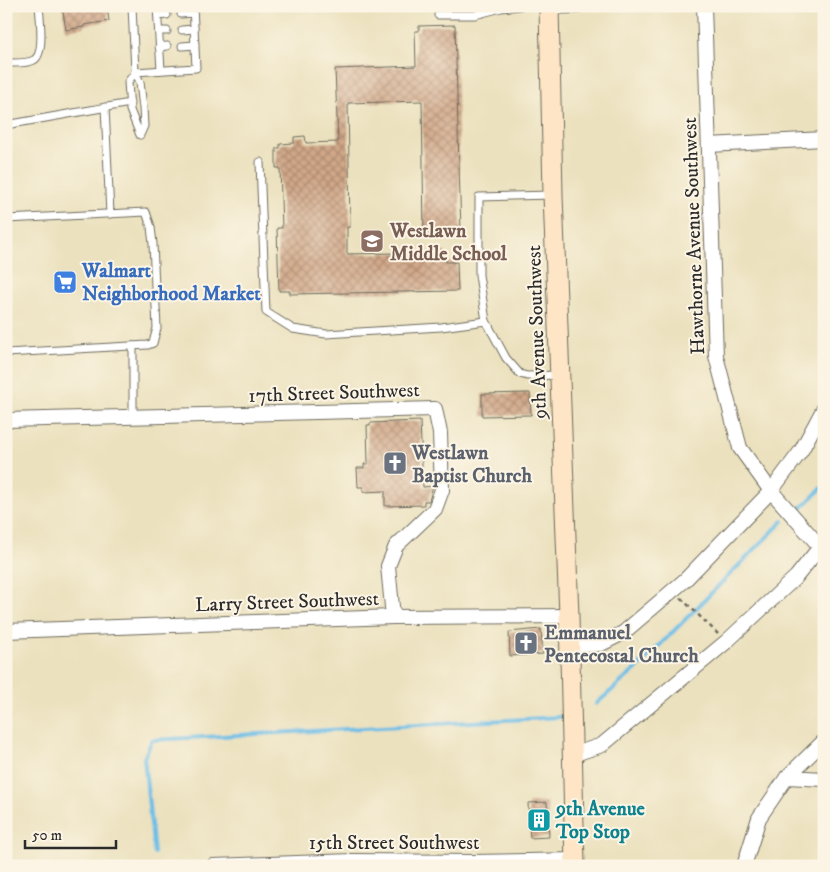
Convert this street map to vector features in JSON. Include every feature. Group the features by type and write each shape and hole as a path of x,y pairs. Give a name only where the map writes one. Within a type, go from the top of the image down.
{"street":[{"path":"547,7 577,6"},
{"name":"Hawthorne Avenue Southwest","path":"704,6 716,356 740,448 771,491 822,547"},
{"name":"9th Avenue Southwest","path":"547,7 570,646 575,863"},
{"path":"709,145 824,139"},
{"path":"570,646 601,644 623,633 685,580 771,491 801,451 824,408"},
{"name":"17th Street Southwest","path":"6,420 435,409 440,433 442,490 435,509 396,546 388,566 393,617"},
{"path":"572,754 602,746 726,642 796,577 822,547"},
{"name":"Larry Street Southwest","path":"6,631 393,617 569,616"},
{"path":"744,866 759,818 786,777 824,741"},
{"path":"786,777 824,779"},
{"name":"15th Street Southwest","path":"212,866 353,863 575,863"}],"lane":[{"path":"6,63 37,59 41,43 39,6"},
{"path":"132,6 135,72 140,82 143,108 144,126 140,135 130,110 128,82 135,72"},
{"path":"157,6 159,31 163,47 161,70"},
{"path":"438,15 475,15 501,8 520,6"},
{"path":"135,72 196,68 193,10 181,14"},
{"path":"158,16 167,15"},
{"path":"182,30 194,29"},
{"path":"159,31 167,30"},
{"path":"182,46 195,45"},
{"path":"6,125 130,103"},
{"path":"105,107 110,214"},
{"path":"260,162 266,312 293,329 326,334 441,327 486,321"},
{"path":"553,195 479,197 480,275 486,321 506,358 520,374 527,376 560,375"},
{"path":"6,219 146,212 151,227 153,244 157,332 152,343 148,345 6,353"},
{"path":"133,346 133,418"}],"path":[{"path":"688,605 726,642"}],"building":[{"path":"62,6 107,6 109,21 66,30"},
{"path":"455,25 461,233 424,234 422,101 348,103 350,227 347,227 347,254 446,252 446,262 457,262 458,291 290,294 290,291 279,291 277,228 282,228 280,168 276,168 276,148 280,148 280,144 294,143 294,137 305,136 306,143 338,142 335,69 416,66 415,31 419,31 419,26"},
{"path":"530,393 531,415 482,416 482,394"},
{"name":"Westlawn Baptist Church","path":"420,421 423,487 433,486 429,501 424,501 424,505 385,506 385,491 363,492 363,487 358,487 357,468 364,468 364,464 368,464 367,425 370,425 370,423"},
{"name":"Emmanuel Pentecostal Church","path":"541,629 543,654 510,656 509,632"},
{"name":"9th Avenue Top Stop","path":"547,802 549,837 530,838 528,803"}],"waterway":[{"path":"799,510 824,486"},
{"path":"596,704 635,670 783,521"},
{"path":"154,853 144,758 152,740 560,717"}],"place":[{"name":"Westlawn Middle School","path":"372,241"},
{"name":"Walmart Neighborhood Market","path":"65,282"},
{"name":"Westlawn Baptist Church","path":"395,463"},
{"name":"Emmanuel Pentecostal Church","path":"526,643"},
{"name":"9th Avenue Top Stop","path":"539,820"}]}
